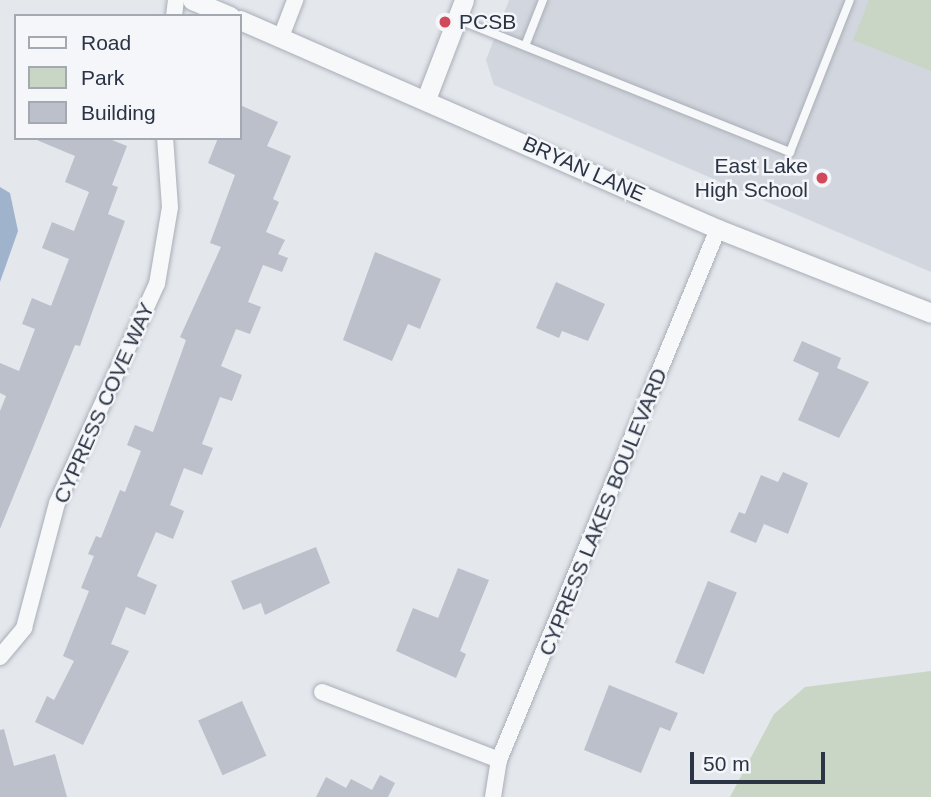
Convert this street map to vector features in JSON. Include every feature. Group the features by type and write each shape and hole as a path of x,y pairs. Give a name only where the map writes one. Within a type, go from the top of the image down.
{"street":[{"path":"192,0 225,14"},
{"path":"281,37 295,0"},
{"path":"426,99 464,0"},
{"name":"BRYAN LANE","path":"242,21 426,99 718,229 931,313"},
{"name":"CYPRESS COVE WAY","path":"0,657 24,628 57,503 157,284 170,207 165,140"},
{"name":"CYPRESS LAKES BOULEVARD","path":"492,797 499,760 718,229"},
{"path":"322,692 499,760"}],"lane":[{"path":"525,46 543,0"},
{"path":"457,19 790,152 850,0"}],"shaded area":[{"name":"East Lake High School","path":"509,0 931,0 931,272 494,85 486,60"}],"green space":[{"path":"869,0 931,0 931,71 853,40"},
{"path":"931,671 931,797 730,797 774,714 805,687"}],"water":[{"path":"0,187 10,193 18,231 0,282"}],"building":[{"path":"242,106 278,122 267,146 291,156 273,199 279,202 266,232 285,240 278,254 288,258 282,272 263,265 248,302 261,307 250,334 236,329 221,366 242,375 232,401 220,397 202,444 213,448 202,475 184,468 170,505 184,511 173,539 156,532 137,576 157,585 145,615 126,607 111,644 129,651 83,745 35,722 47,696 54,700 74,661 63,656 89,591 81,588 94,556 88,554 96,536 101,538 120,490 125,492 141,451 127,445 135,425 153,432 186,340 180,337 221,247 210,243 235,175 208,163 217,140 242,140"},
{"path":"37,140 112,140 127,146 112,185 118,187 108,214 125,221 80,346 75,345 0,529 0,411 6,396 0,393 0,363 19,371 35,329 22,324 32,298 51,306 69,259 42,248 52,222 74,231 89,192 65,182 75,156"},
{"path":"375,252 441,279 420,329 408,324 392,361 343,340"},
{"path":"556,282 605,304 588,341 562,331 559,338 536,328"},
{"path":"802,341 841,358 837,368 869,382 839,438 798,420 819,373 793,361"},
{"path":"783,472 808,483 788,534 764,524 756,543 730,532 739,512 745,514 761,475 778,482"},
{"path":"316,547 330,583 265,615 261,603 243,610 231,581"},
{"path":"458,568 489,580 460,651 466,654 456,678 396,651 413,608 438,618"},
{"path":"708,581 737,593 704,674 675,663"},
{"path":"609,685 678,713 670,731 660,727 641,773 584,750"},
{"path":"242,701 266,756 223,775 198,721"},
{"path":"4,729 14,766 55,754 67,797 0,797 0,730"},
{"path":"380,775 395,783 388,797 316,797 326,777 346,788 351,779 372,790"}],"place":[{"name":"PCSB","path":"445,22"},
{"name":"East Lake High School","path":"822,178"}]}
